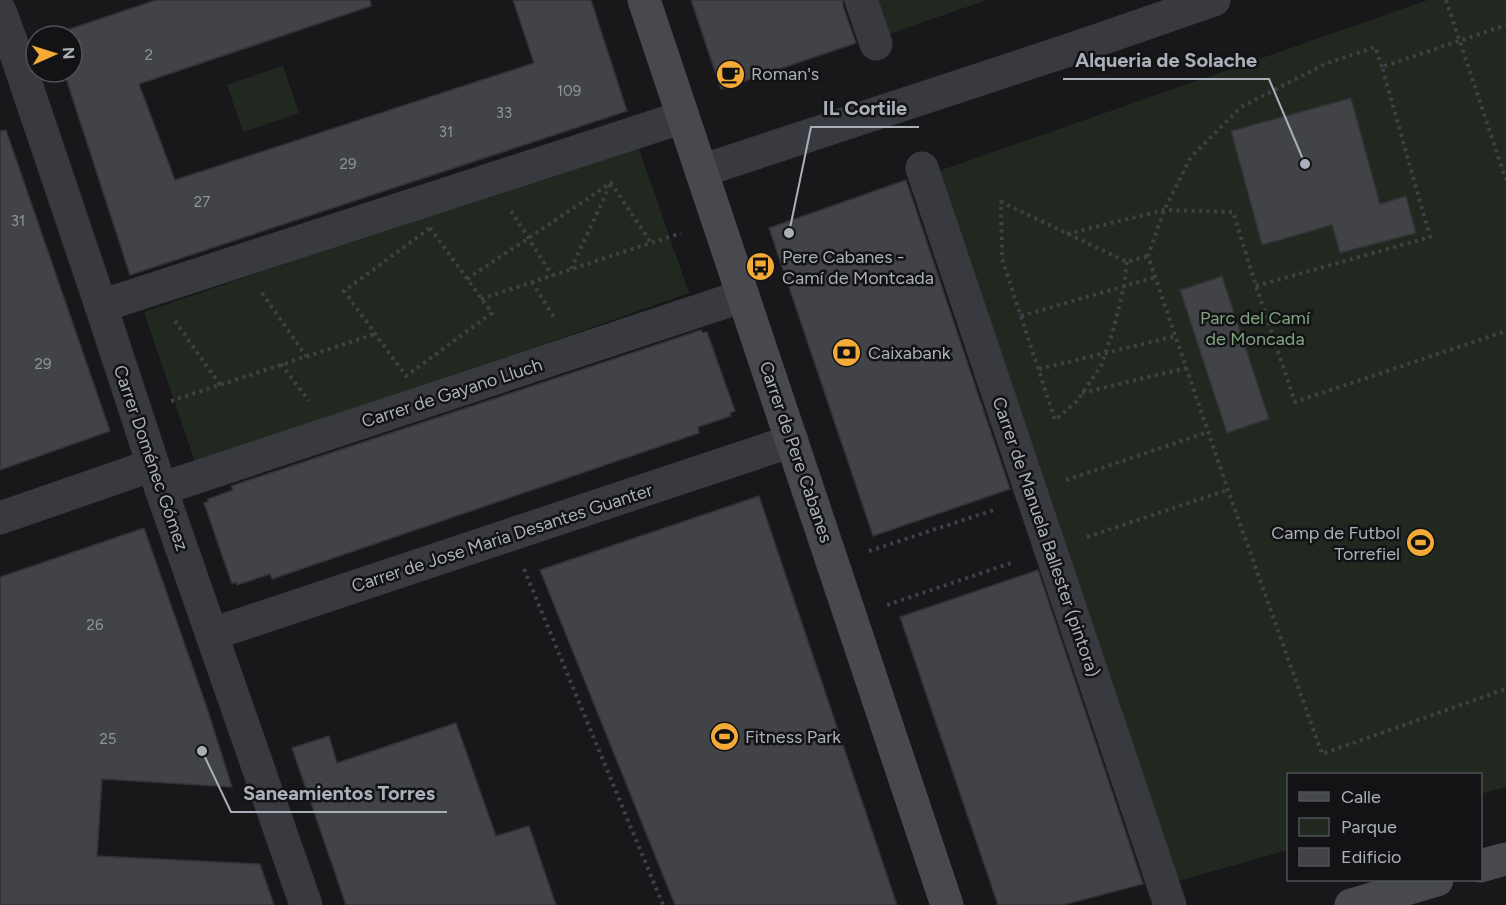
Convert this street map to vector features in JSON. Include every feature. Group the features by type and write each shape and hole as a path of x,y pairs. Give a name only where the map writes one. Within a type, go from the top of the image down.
{"street":[{"path":"0,3 11,0"},
{"name":"Carrer de Pere Cabanes","path":"644,0 947,905"},
{"path":"861,0 876,44"},
{"path":"701,171 1214,0"},
{"name":"Carrer Doménec Gómez","path":"0,11 157,477 306,905"},
{"path":"101,306 683,117"},
{"name":"Carrer de Manuela Ballester (pintora)","path":"922,168 1170,905"},
{"name":"Carrer de Gayano Lluch","path":"0,518 157,477 743,296"},
{"name":"Carrer de Jose Maria Desantes Guanter","path":"212,634 792,441"},
{"path":"1482,866 1506,859"},
{"path":"1351,905 1430,881"}],"path":[{"path":"1446,0 1506,180"},
{"path":"1382,67 1506,25"},
{"path":"1256,286 1430,237 1375,47 1325,64 1241,107 1191,157 1164,210 1148,256 1322,754 1506,689"},
{"path":"571,270 634,134"},
{"path":"490,180 553,275"},
{"path":"466,279 611,183"},
{"path":"611,183 651,243"},
{"path":"1127,262 1113,332 1101,366 1077,401 1055,420 1002,259 1001,202 1127,262 1148,256"},
{"path":"1067,234 1164,210 1233,212 1295,402 1506,331"},
{"path":"430,228 481,299 492,313 406,376 344,291 430,228"},
{"path":"481,299 681,233"},
{"path":"240,262 306,356"},
{"path":"1021,316 1156,277"},
{"path":"153,290 220,385"},
{"path":"167,402 375,334"},
{"path":"1039,369 1176,336"},
{"path":"1082,393 1186,368"},
{"path":"1068,490 1065,480 1208,432"},
{"path":"869,551 1032,498"},
{"path":"524,568 663,905"}],"green space":[{"path":"877,0 987,0 889,34"},
{"name":"Parc del Camí de Moncada","path":"1428,0 1506,0 1506,787 1482,794 1482,773 1287,773 1287,850 1175,882 936,172"},
{"path":"283,66 299,113 243,132 227,85"},
{"path":"637,143 689,293 195,462 144,312"}],"building":[{"path":"156,0 370,0 371,6 139,84 175,180 534,63 513,0 591,0 627,111 130,275 68,84 84,84 84,24"},
{"path":"691,0 843,0 856,43 721,89"},
{"path":"1351,98 1380,204 1406,196 1416,233 1340,253 1332,225 1262,245 1231,131"},
{"path":"6,130 110,431 0,470 0,131"},
{"path":"906,180 1010,489 873,536 769,228"},
{"path":"1222,276 1269,419 1227,433 1180,290"},
{"path":"701,330 703,333 707,332 735,411 730,413 731,416 698,427 699,433 272,579 270,574 237,585 236,582 232,584 204,503 208,502 208,499 233,490 231,486"},
{"name":"Fitness Park","path":"759,496 897,905 675,905 540,570"},
{"path":"144,528 232,787 102,779 97,856 260,864 274,905 0,905 0,577"},
{"path":"1038,570 1143,884 1063,905 998,905 900,617"},
{"path":"456,723 496,836 529,826 556,905 346,905 292,748 329,736 337,763"}],"place":[{"name":"Roman's","path":"730,74"},
{"name":"Alqueria de Solache","path":"1305,164"},
{"name":"IL Cortile","path":"789,233"},
{"name":"Pere Cabanes - Camí de Montcada","path":"761,267"},
{"name":"Caixabank","path":"847,353"},
{"name":"Camp de Futbol Torrefiel","path":"1421,543"},
{"name":"Fitness Park","path":"724,737"},
{"name":"Saneamientos Torres","path":"202,751"}]}
